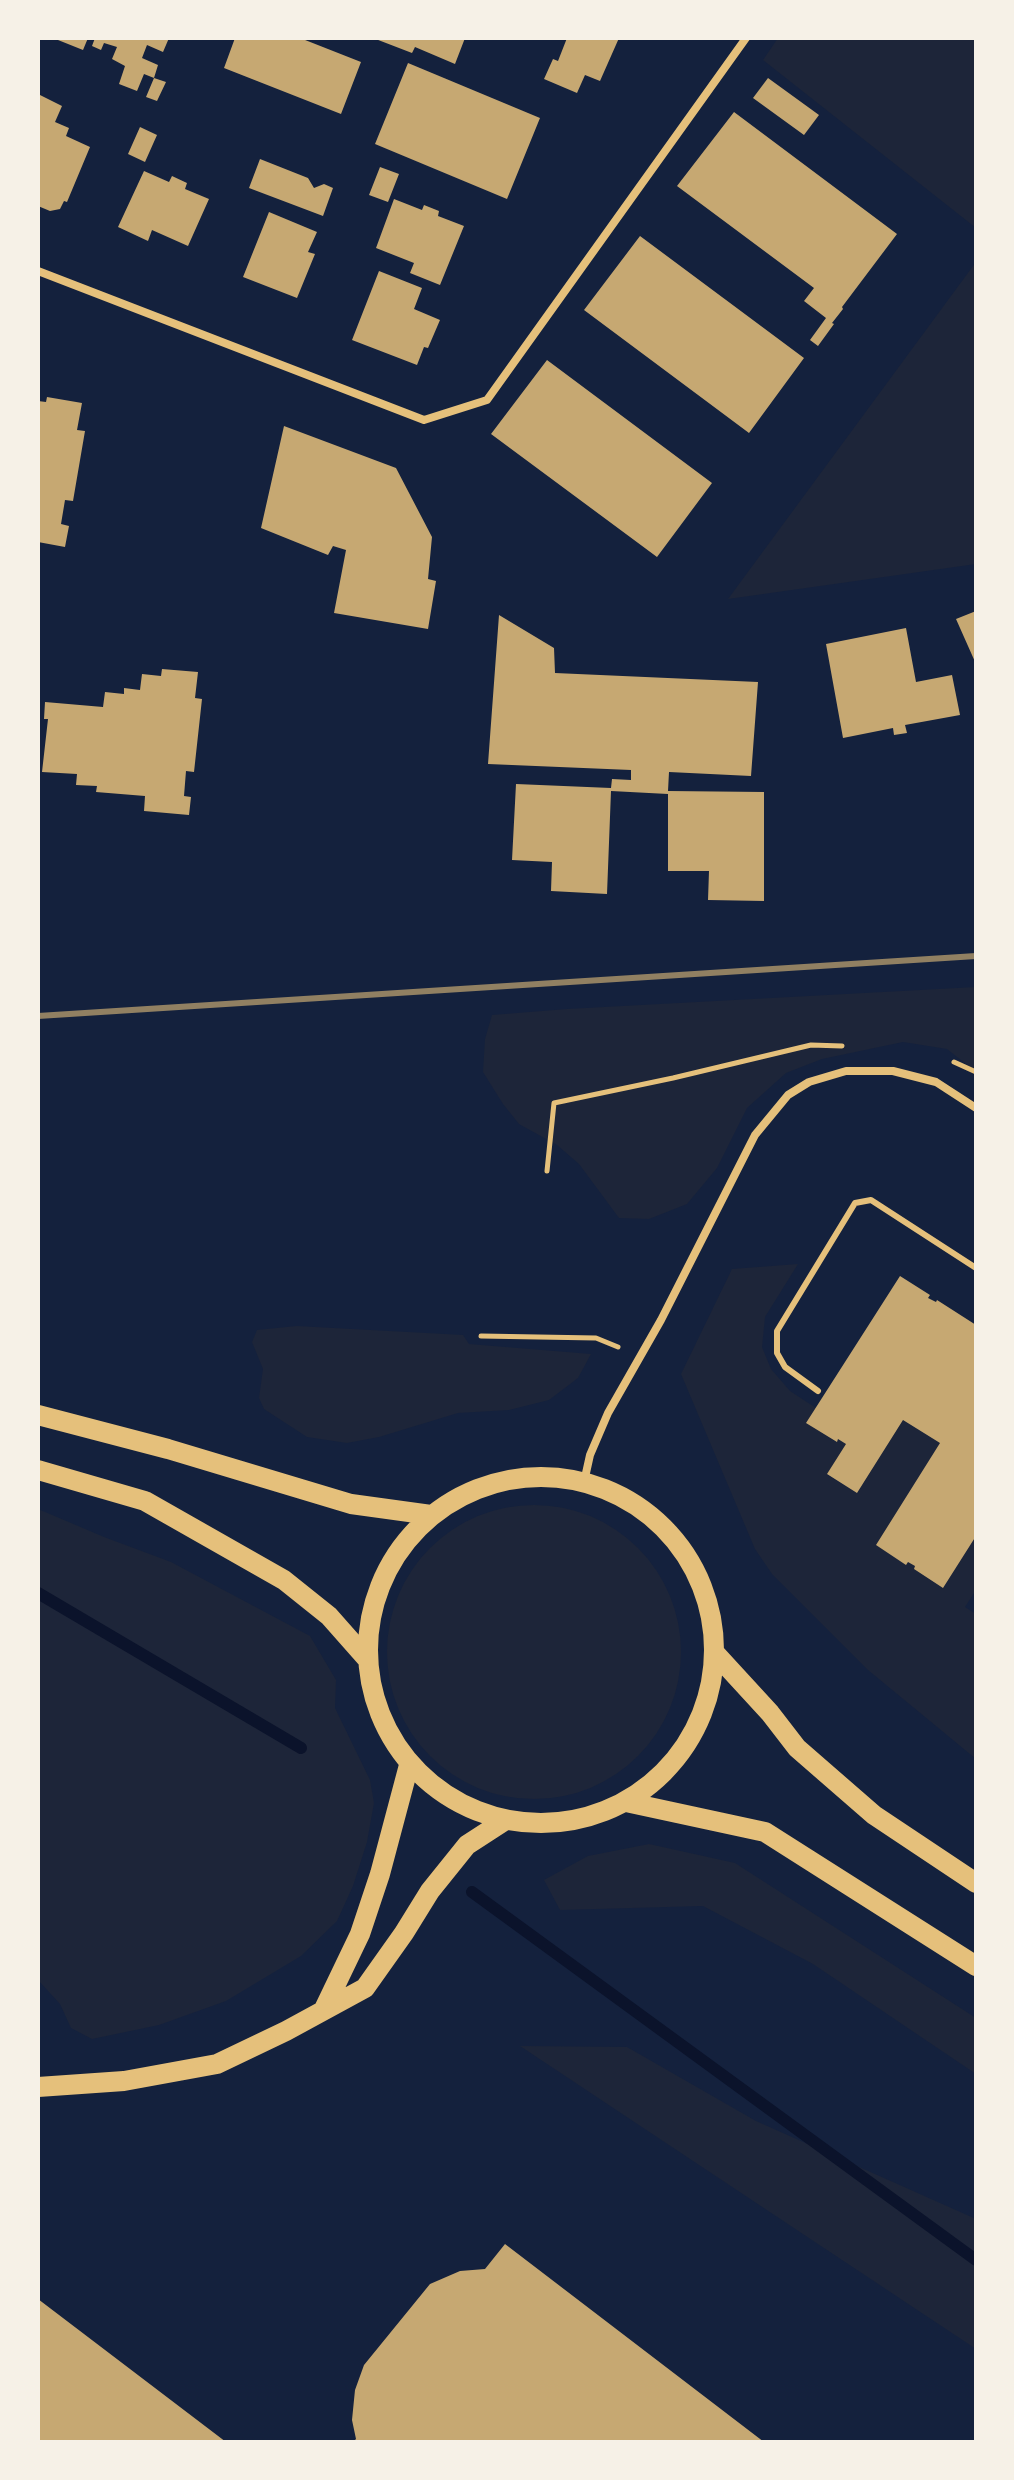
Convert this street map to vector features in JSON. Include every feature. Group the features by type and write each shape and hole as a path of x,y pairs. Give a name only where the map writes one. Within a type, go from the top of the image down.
{"main road":[{"path":"38,1415 168,1449 351,1504 431,1515"},
{"path":"38,1470 145,1501 270,1572 321,1609 367,1659"},
{"path":"544,1476 584,1482 625,1498 661,1524 689,1559 707,1600 714,1652 710,1688 693,1733 664,1773 626,1802 588,1818 546,1824 504,1821 452,1801 409,1765 388,1733 374,1697 367,1659 370,1619 382,1580 403,1544 431,1515 466,1493 504,1480 544,1476"},
{"path":"714,1652 797,1748 874,1815 976,1883"},
{"path":"324,2009 360,1934 384,1861 409,1765"},
{"path":"626,1802 765,1832 976,1966"},
{"path":"38,2087 124,2081 217,2064 365,1988 430,1891 467,1845 504,1821"}],"street":[{"path":"38,271 424,420 487,400 746,38"},
{"path":"584,1482 590,1455 608,1413 661,1320 755,1135 788,1095 809,1082 846,1071 893,1071 936,1082 976,1108"}],"lane":[{"path":"818,1391 785,1367 777,1353 777,1331 855,1203 871,1200 976,1268"}],"path":[{"path":"547,1171 554,1103 811,1045 855,1046"},
{"path":"947,1059 976,1072"},
{"path":"481,1336 596,1338 621,1349"}],"shaded area":[{"path":"778,38 976,38 976,228 763,60"},
{"path":"976,262 976,564 728,599"},
{"path":"976,987 976,1072 947,1049 903,1042 822,1059 786,1073 747,1108 717,1168 687,1204 649,1219 619,1218 579,1164 557,1145 519,1124 483,1072 485,1039 492,1015"},
{"path":"798,1264 765,1317 762,1347 771,1369 790,1391 816,1408 807,1423 836,1442 838,1439 846,1444 827,1475 857,1493 903,1420 940,1443 906,1564 915,1566 914,1569 943,1588 976,1536 976,1590 965,1607 976,1614 976,1759 868,1670 772,1574 755,1549 681,1374 732,1269"},
{"path":"297,1326 463,1335 469,1344 591,1354 578,1378 549,1400 509,1410 458,1413 379,1437 347,1443 307,1437 264,1409 259,1398 263,1369 252,1342 257,1330"},
{"path":"534,1505 563,1508 590,1516 616,1530 638,1548 656,1570 670,1596 678,1623 681,1652 678,1681 670,1708 656,1734 638,1756 616,1774 590,1788 563,1796 534,1799 505,1796 478,1788 452,1774 430,1756 412,1734 398,1708 390,1681 387,1652 390,1623 398,1596 412,1570 430,1548 452,1530 478,1516 505,1508"},
{"path":"38,1509 171,1562 310,1636 336,1680 335,1708 370,1780 374,1803 367,1842 353,1886 337,1921 301,1956 226,2001 159,2025 92,2039 71,2028 60,2004 38,1980"},
{"path":"649,1844 735,1863 976,2018 976,2074 813,1964 703,1906 560,1910 544,1880 588,1856"},
{"path":"520,2046 627,2047 756,2121 976,2219 976,2349"}],"building":[{"path":"53,38 88,38 83,50"},
{"path":"95,38 169,38 163,52 147,45 142,58 158,65 154,78 144,74 137,91 119,84 125,66 112,59 117,47 104,43 101,50 92,46"},
{"path":"235,38 300,38 361,62 341,114 224,68"},
{"path":"373,38 465,38 455,64 415,47 412,53"},
{"path":"567,38 619,38 600,81 585,75 577,93 544,79 553,59 558,61"},
{"path":"408,63 540,118 507,199 375,144"},
{"path":"154,78 166,82 157,101 146,97"},
{"path":"768,78 819,115 804,135 753,98"},
{"path":"38,94 62,106 55,122 69,128 66,136 90,147 67,202 64,201 60,209 50,211 38,206"},
{"path":"734,112 897,234 842,307 818,346 810,340 826,318 804,301 814,288 677,186"},
{"path":"140,127 157,135 145,162 128,154"},
{"path":"260,159 308,178 314,188 324,184 333,188 323,216 249,188"},
{"path":"380,167 399,174 388,202 369,195"},
{"path":"144,171 169,182 172,176 187,183 185,189 209,199 188,246 152,230 148,241 118,227"},
{"path":"394,199 422,210 424,205 439,211 438,216 464,226 440,285 410,273 414,263 376,248"},
{"path":"269,212 317,232 308,252 315,254 297,298 243,277"},
{"path":"640,236 804,358 749,433 584,310"},
{"path":"379,271 422,288 414,309 440,320 417,365 352,340"},
{"path":"547,360 712,483 657,557 491,434"},
{"path":"47,397 82,403 77,430 85,431 73,501 65,500 61,524 69,526 65,547 38,542 38,401 46,402"},
{"path":"284,426 396,468 432,537 428,579 436,581 428,629 334,613 346,550 333,546 328,555 261,528"},
{"path":"976,611 976,664 956,619"},
{"path":"499,615 554,648 555,673 758,682 751,776 669,772 668,791 764,792 764,901 708,900 709,871 668,871 668,794 611,791 607,894 551,891 552,862 512,860 516,784 611,788 612,779 631,780 631,770 488,764"},
{"path":"906,628 916,682 952,675 960,715 905,725 907,733 894,735 893,728 843,738 826,644"},
{"path":"162,669 198,672 195,698 202,699 194,772 186,771 184,796 191,797 189,815 144,811 145,796 96,792 97,786 76,785 77,774 42,772 48,719 44,719 45,702 103,707 105,692 124,694 124,688 140,690 142,674 161,676"},
{"path":"900,1276 930,1295 928,1298 937,1300 976,1325 976,1536 943,1588 914,1569 915,1566 908,1562 906,1565 876,1545 940,1443 903,1420 857,1493 827,1474 846,1444 838,1439 837,1442 806,1423"},
{"path":"505,2244 764,2442 353,2442 356,2439 352,2420 355,2390 364,2365 430,2284 460,2271 485,2269"},
{"path":"38,2299 226,2442 38,2442"}],"waterway":[{"path":"38,1593 301,1748"},
{"path":"472,1892 976,2260"}],"railway":[{"path":"38,1016 976,956"}]}
